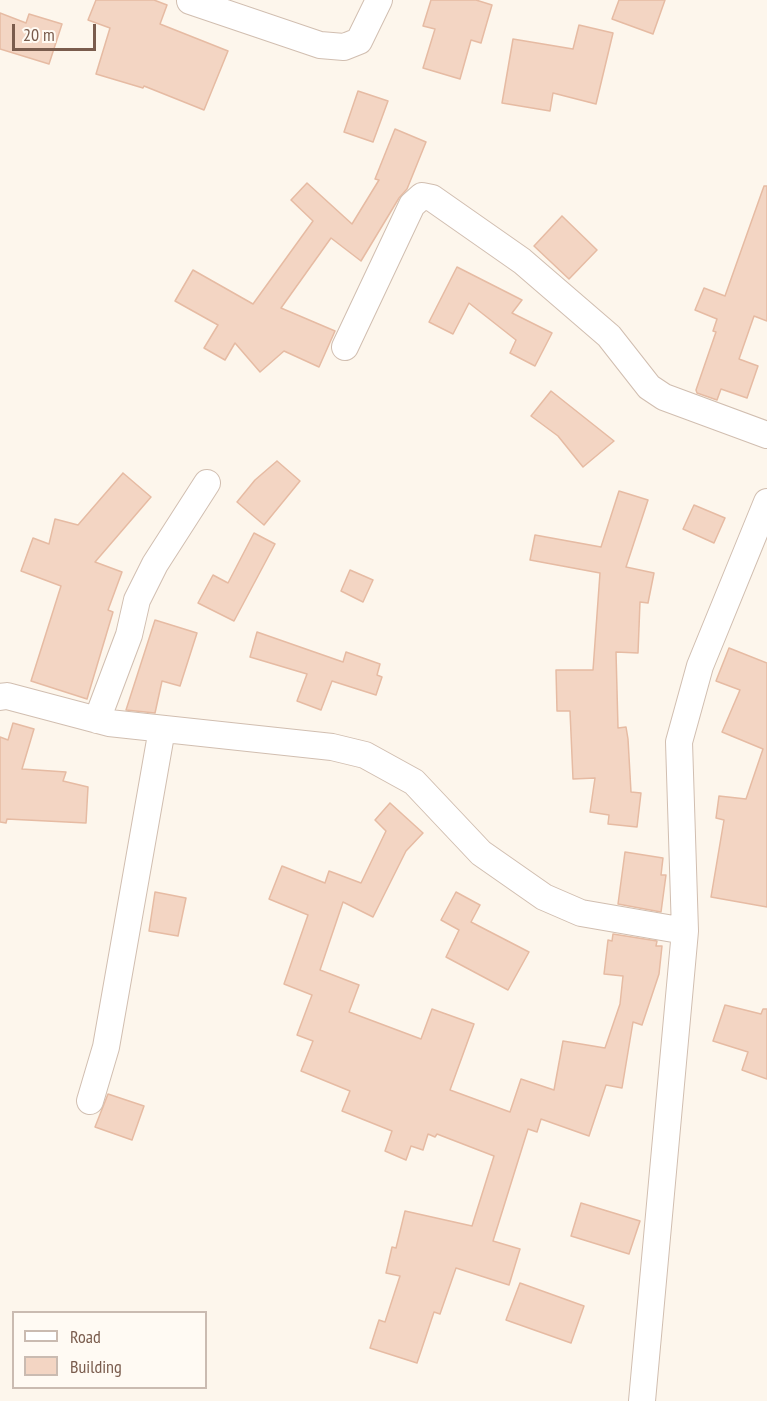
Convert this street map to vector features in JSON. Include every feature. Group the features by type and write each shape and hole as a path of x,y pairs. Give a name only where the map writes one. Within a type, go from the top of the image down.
{"street":[{"path":"190,1 320,45 344,47 359,41 379,0"},
{"path":"345,347 412,205 422,196 432,198 522,261 609,336 649,387 664,397 767,435"},
{"path":"98,720 129,634 137,600 155,564 207,483"},
{"path":"642,1401 685,931 679,742 700,666 767,502"},
{"path":"0,697 7,696 98,720 332,747 365,755 414,782 481,852 544,897 581,913 685,931"},
{"path":"90,1101 106,1047 162,729"}],"building":[{"path":"96,0 154,0 167,5 160,24 228,51 204,110 144,86 143,88 96,74 110,28 88,20"},
{"path":"431,0 476,0 492,5 481,43 471,40 460,79 423,68 435,29 423,26"},
{"path":"619,0 665,0 653,34 612,19"},
{"path":"0,13 26,23 29,14 62,24 49,64 0,49"},
{"path":"579,25 613,33 596,104 553,93 550,111 502,103 513,39 573,49"},
{"path":"358,91 388,101 373,142 344,132"},
{"path":"395,129 426,142 407,189 399,198 361,261 331,238 281,308 335,331 319,367 284,351 260,372 235,343 225,360 204,348 218,325 175,301 193,270 253,304 313,221 291,200 307,183 352,224 379,180 375,179"},
{"path":"764,186 767,186 767,321 754,316 739,359 758,366 747,398 721,389 717,400 697,393 696,390 716,332 713,331 717,319 695,310 704,288 725,296"},
{"path":"562,216 597,250 569,279 534,246"},
{"path":"457,267 522,300 512,313 552,333 535,366 510,353 516,340 469,303 453,334 429,322"},
{"path":"551,391 614,441 583,467 558,436 531,416"},
{"path":"277,461 300,481 264,525 237,502 255,480"},
{"path":"123,473 151,497 95,562 122,572 108,610 113,612 87,699 31,681 61,586 21,571 33,538 49,544 55,519 78,525"},
{"path":"619,491 648,500 626,567 654,573 648,603 640,602 638,653 616,652 618,728 626,727 631,792 641,793 637,827 608,824 609,815 590,812 595,778 573,779 570,711 557,711 556,670 593,670 600,573 530,560 535,535 601,547"},
{"path":"694,505 725,518 714,543 683,529"},
{"path":"254,533 275,544 234,621 198,603 213,575 228,583"},
{"path":"350,570 373,580 363,602 341,591"},
{"path":"155,620 197,633 180,686 162,681 155,713 126,710"},
{"path":"257,632 343,662 346,652 380,664 377,675 382,677 376,695 332,681 321,710 297,701 307,674 250,657"},
{"path":"729,648 767,663 767,907 711,897 724,820 716,818 719,796 746,799 763,749 722,732 740,690 716,681"},
{"path":"13,723 34,729 22,769 66,772 63,781 88,787 86,823 7,819 6,823 0,822 0,737 8,740"},
{"path":"390,803 423,833 406,851 373,917 343,902 320,970 359,985 349,1012 421,1039 432,1009 474,1024 450,1090 510,1112 521,1079 554,1090 563,1041 605,1048 620,1004 623,976 604,974 608,940 612,941 613,934 657,941 656,946 662,946 659,974 642,1025 633,1022 622,1088 606,1085 589,1136 541,1119 537,1132 528,1129 493,1241 520,1249 509,1285 456,1268 440,1314 434,1312 417,1363 370,1348 379,1320 385,1322 400,1276 386,1273 392,1247 396,1248 405,1211 472,1226 494,1156 437,1134 435,1137 428,1134 423,1150 411,1146 406,1160 385,1151 392,1131 342,1111 350,1091 301,1071 313,1041 297,1035 312,995 284,984 308,915 269,899 282,866 325,883 329,871 361,883 386,831 375,820"},
{"path":"625,852 663,858 661,875 666,875 661,912 618,904"},
{"path":"155,892 186,898 178,936 149,931"},
{"path":"456,892 480,905 471,922 529,952 508,990 446,957 459,930 441,920"},
{"path":"725,1005 761,1014 763,1009 767,1009 767,1079 742,1070 748,1052 713,1041"},
{"path":"108,1094 144,1106 132,1140 95,1127"},
{"path":"581,1203 640,1221 629,1254 571,1236"},
{"path":"520,1283 584,1306 571,1343 506,1320"}]}
